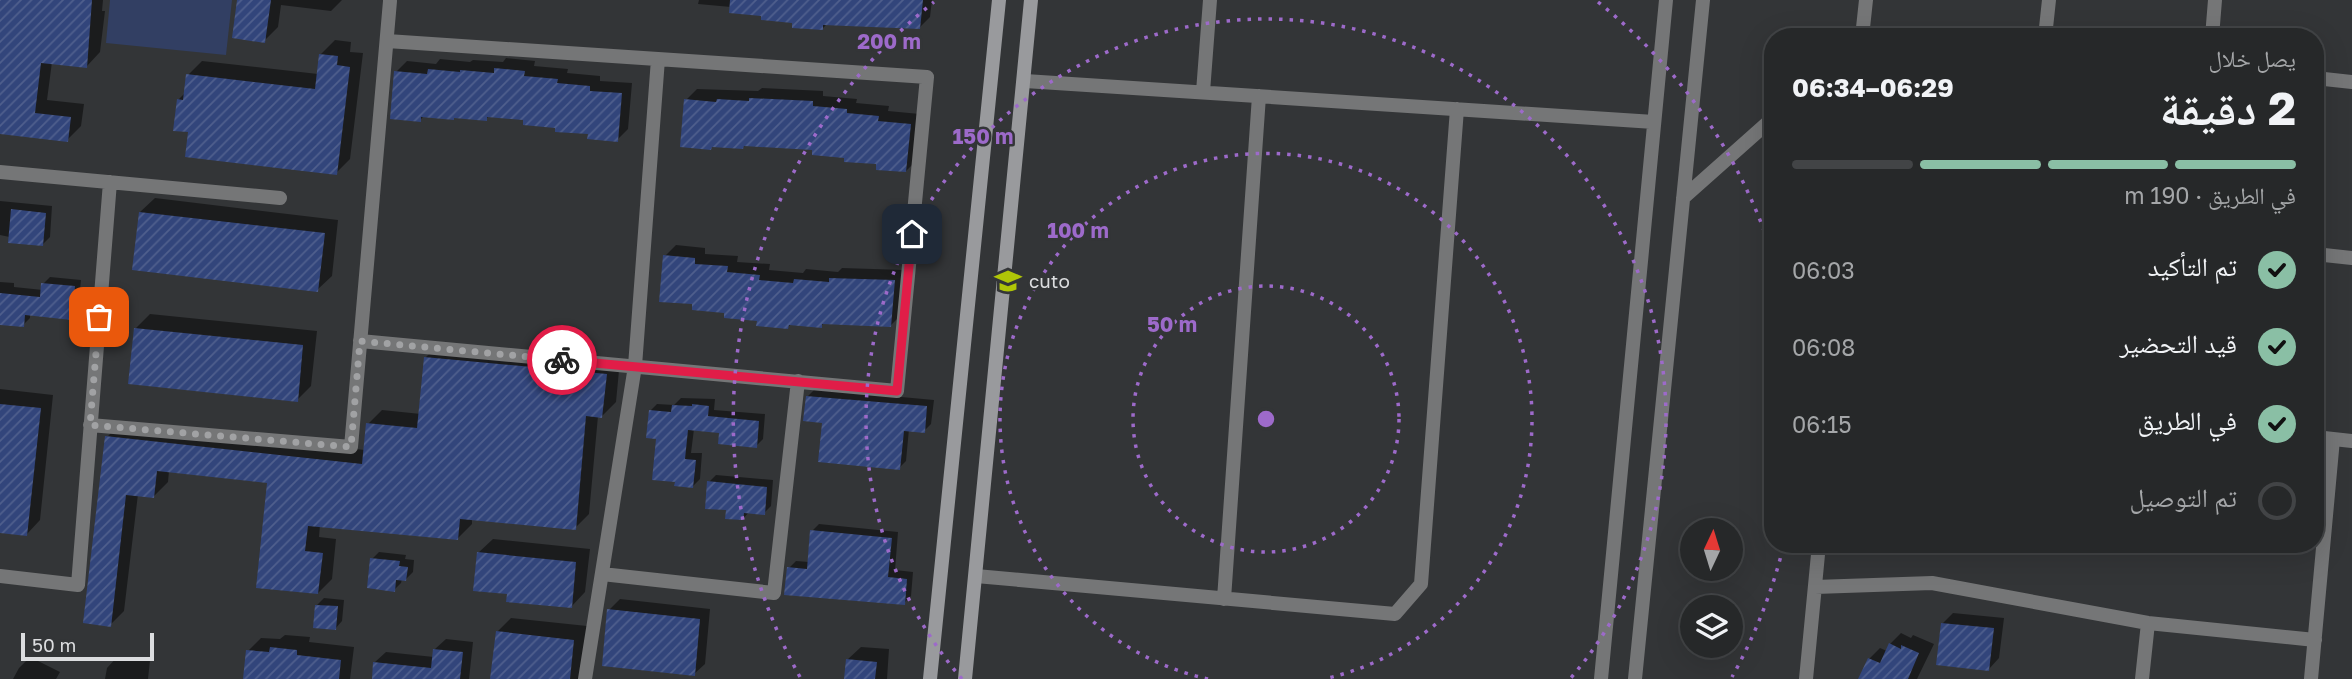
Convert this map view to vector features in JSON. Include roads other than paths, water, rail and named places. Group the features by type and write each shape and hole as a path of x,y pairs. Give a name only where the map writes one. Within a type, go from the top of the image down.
{"street":[{"path":"930,679 999,0"},
{"path":"965,679 1031,0"},
{"path":"1203,92 1210,0"},
{"path":"1601,679 1666,0"},
{"path":"1635,679 1703,0"},
{"path":"1863,28 1866,0"},
{"path":"2046,28 2049,0"},
{"path":"2213,28 2215,0"},
{"path":"90,425 351,447 390,1"},
{"path":"360,341 897,391 927,76 387,41"},
{"path":"585,679 635,366 658,59"},
{"path":"2324,79 2352,82"},
{"path":"1025,81 1654,122"},
{"path":"1224,599 1259,96"},
{"path":"975,576 1395,614 1421,584 1457,109"},
{"path":"1683,198 1764,126"},
{"path":"0,172 280,198"},
{"path":"0,576 78,585 110,182"},
{"path":"2324,255 2352,258"},
{"path":"602,574 774,593 798,381"},
{"path":"2324,438 2352,441"},
{"path":"2324,540 2333,439"},
{"path":"1806,679 1818,553"},
{"path":"2311,679 2323,553"},
{"path":"1815,587 1932,583 2148,623 2315,640"},
{"path":"2142,679 2148,623"}],"place":[{"name":"cuto","path":"1008,281"}]}
